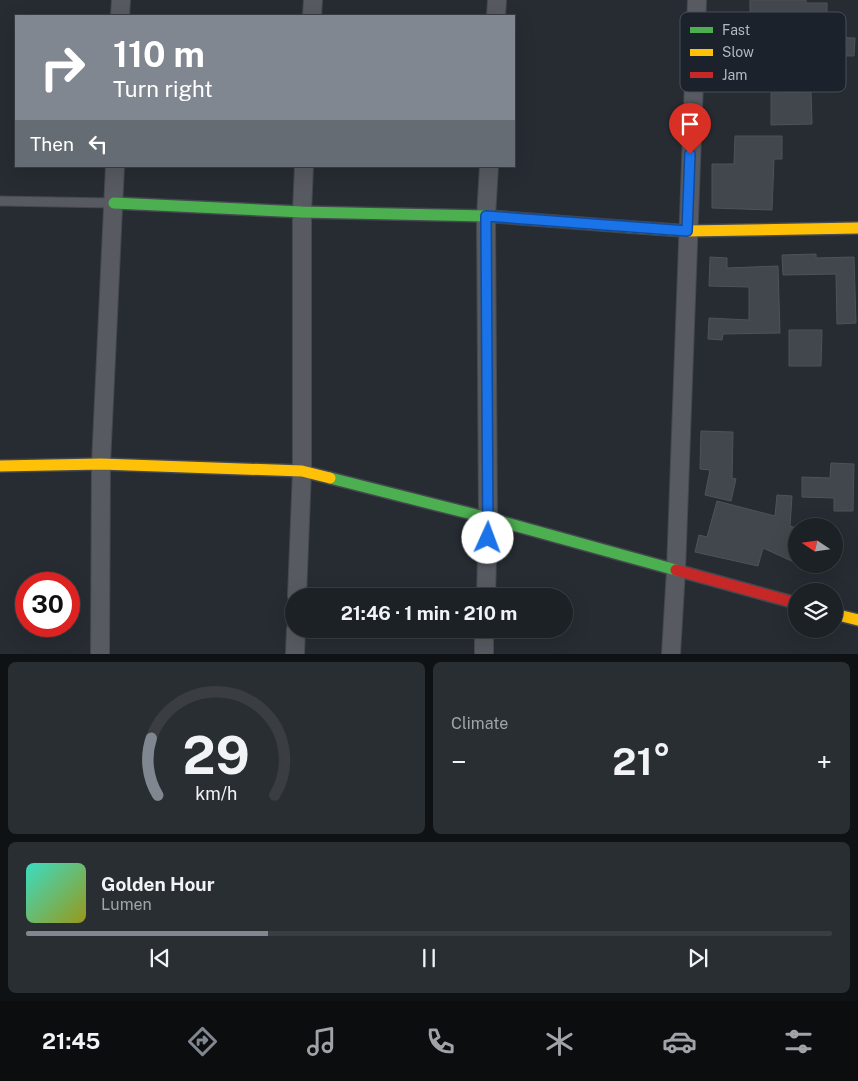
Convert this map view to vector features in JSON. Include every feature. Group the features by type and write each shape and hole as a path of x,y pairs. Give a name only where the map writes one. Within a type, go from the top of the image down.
{"street":[{"path":"120,0 120,15"},
{"path":"312,15 313,0"},
{"path":"496,15 497,0"},
{"path":"670,654 676,570 692,92"},
{"path":"100,654 101,464 115,167"},
{"path":"298,588 302,471 302,212 304,167"},
{"path":"486,588 488,518 486,216 489,167"},
{"path":"114,202 302,212 486,216 687,231 858,228"},
{"path":"0,466 101,464 302,471 488,518 788,601"},
{"path":"843,616 858,620"},
{"path":"295,654 296,638"},
{"path":"484,638 484,654"}],"lane":[{"path":"0,201 114,202"}],"building":[{"path":"750,0 806,0 806,3 827,3 827,12 750,12"},
{"path":"846,38 855,38 854,56 846,56"},
{"path":"811,92 812,124 771,125 771,93"},
{"path":"735,136 782,136 782,159 774,159 772,210 712,208 712,164 734,164"},
{"path":"816,254 816,258 854,257 856,323 837,324 836,274 783,275 782,255"},
{"path":"710,257 727,258 727,268 778,266 780,333 723,334 722,340 708,339 709,318 749,320 749,287 709,286"},
{"path":"789,330 822,330 821,366 789,366"},
{"path":"701,431 733,432 732,478 736,479 731,501 705,495 710,470 700,469"},
{"path":"831,463 854,464 853,511 834,511 834,498 802,497 802,477 830,478"},
{"path":"777,495 792,496 791,518 788,518 788,559 763,548 758,566 695,552 699,535 707,537 717,501 775,516"}],"traffic: fast":[{"path":"114,203 302,212 486,216 630,227"},
{"path":"330,478 488,518 676,570"}],"traffic: slow":[{"path":"630,227 687,231 858,228"},
{"path":"0,466 101,464 302,471 330,478"},
{"path":"843,616 858,620"}],"traffic: jam":[{"path":"676,570 788,601"}],"route":[{"path":"488,538 486,216 687,231 690,154"}]}
